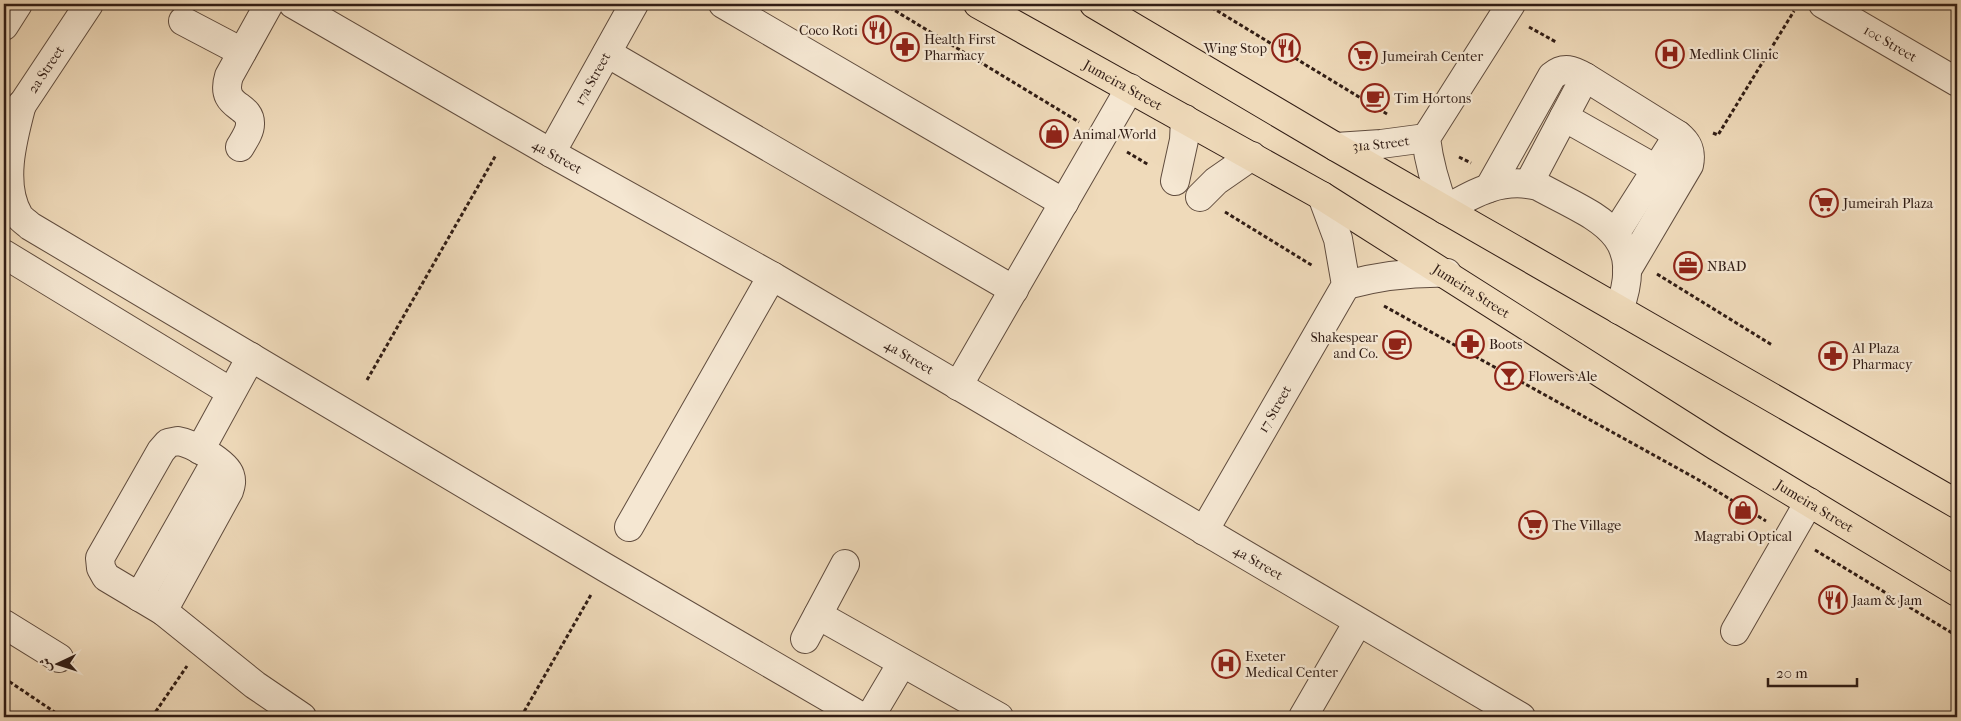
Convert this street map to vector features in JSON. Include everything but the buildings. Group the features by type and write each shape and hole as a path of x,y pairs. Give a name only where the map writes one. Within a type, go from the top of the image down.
{"main road":[{"name":"Jumeira Street","path":"978,4 1322,196 1447,273 1695,432 1957,592"},
{"path":"1094,4 1336,148 1957,504"}],"street":[{"path":"4,26 18,4"},
{"name":"2a Street","path":"4,134 89,4"},
{"path":"240,146 250,127 250,121 246,112 228,95 227,85 242,52 269,4"},
{"name":"4a Street","path":"294,4 510,130 772,276 1521,717"},
{"name":"17a Street","path":"551,153 634,4"},
{"path":"724,4 1064,204"},
{"name":"10c Street","path":"1823,4 1857,12 1957,82"},
{"name":"31a Street","path":"1445,210 1432,175 1426,138 1508,8"},
{"path":"182,21 242,52"},
{"path":"607,53 1014,290"},
{"path":"1489,188 1552,76 1562,70 1574,70 1678,135 1685,141 1689,149 1689,165 1627,270"},
{"path":"1529,184 1585,77"},
{"path":"958,386 1130,88"},
{"path":"22,104 9,157 8,182 11,200 19,216 39,231 606,568 862,717"},
{"path":"1564,117 1656,169"},
{"path":"1175,181 1184,140 1185,119"},
{"path":"1616,234 1678,135"},
{"name":"31a Street","path":"1336,148 1426,138"},
{"path":"1200,197 1227,172 1252,156"},
{"path":"1445,210 1489,188 1505,183 1529,184 1538,186 1604,222 1616,234 1626,256 1627,270 1624,295 1619,310"},
{"path":"1322,196 1338,239 1346,285 1396,274 1421,272 1447,273"},
{"path":"4,254 232,392"},
{"path":"629,527 772,276"},
{"name":"17 Street","path":"1204,531 1346,285"},
{"path":"139,596 208,456 232,392 251,357"},
{"path":"163,611 232,483 230,474 225,467 188,442 178,440 168,444 161,451 104,549 100,558 101,568 106,576 163,611 255,685 302,717"},
{"path":"1735,631 1809,502"},
{"path":"805,639 846,564"},
{"path":"818,614 999,717"},
{"path":"1303,717 1358,622"},
{"path":"4,624 59,658"},
{"path":"870,717 902,662"}],"path":[{"path":"1710,130 1718,135 1799,4"},
{"path":"1508,8 1565,47"},
{"path":"367,380 510,130"},
{"path":"1346,285 1697,479 1957,636"},
{"path":"521,717 606,568"},
{"path":"152,717 203,643"},
{"path":"4,678 62,717"}],"place":[{"name":"Coco Roti","path":"877,30"},
{"name":"Health First Pharmacy","path":"905,47"},
{"name":"Wing Stop","path":"1286,48"},
{"name":"Medlink Clinic","path":"1670,54"},
{"name":"Jumeirah Center","path":"1363,56"},
{"name":"Tim Hortons","path":"1375,98"},
{"name":"Animal World","path":"1054,134"},
{"name":"Jumeirah Plaza","path":"1824,203"},
{"name":"NBAD","path":"1688,266"},
{"name":"Boots","path":"1470,344"},
{"name":"Shakespear and Co.","path":"1397,345"},
{"name":"Al Plaza Pharmacy","path":"1833,356"},
{"name":"Flowers Ale","path":"1509,376"},
{"name":"Magrabi Optical","path":"1743,510"},
{"name":"The Village","path":"1533,525"},
{"name":"Jaam & Jam","path":"1833,600"},
{"name":"Exeter Medical Center","path":"1226,664"}]}
